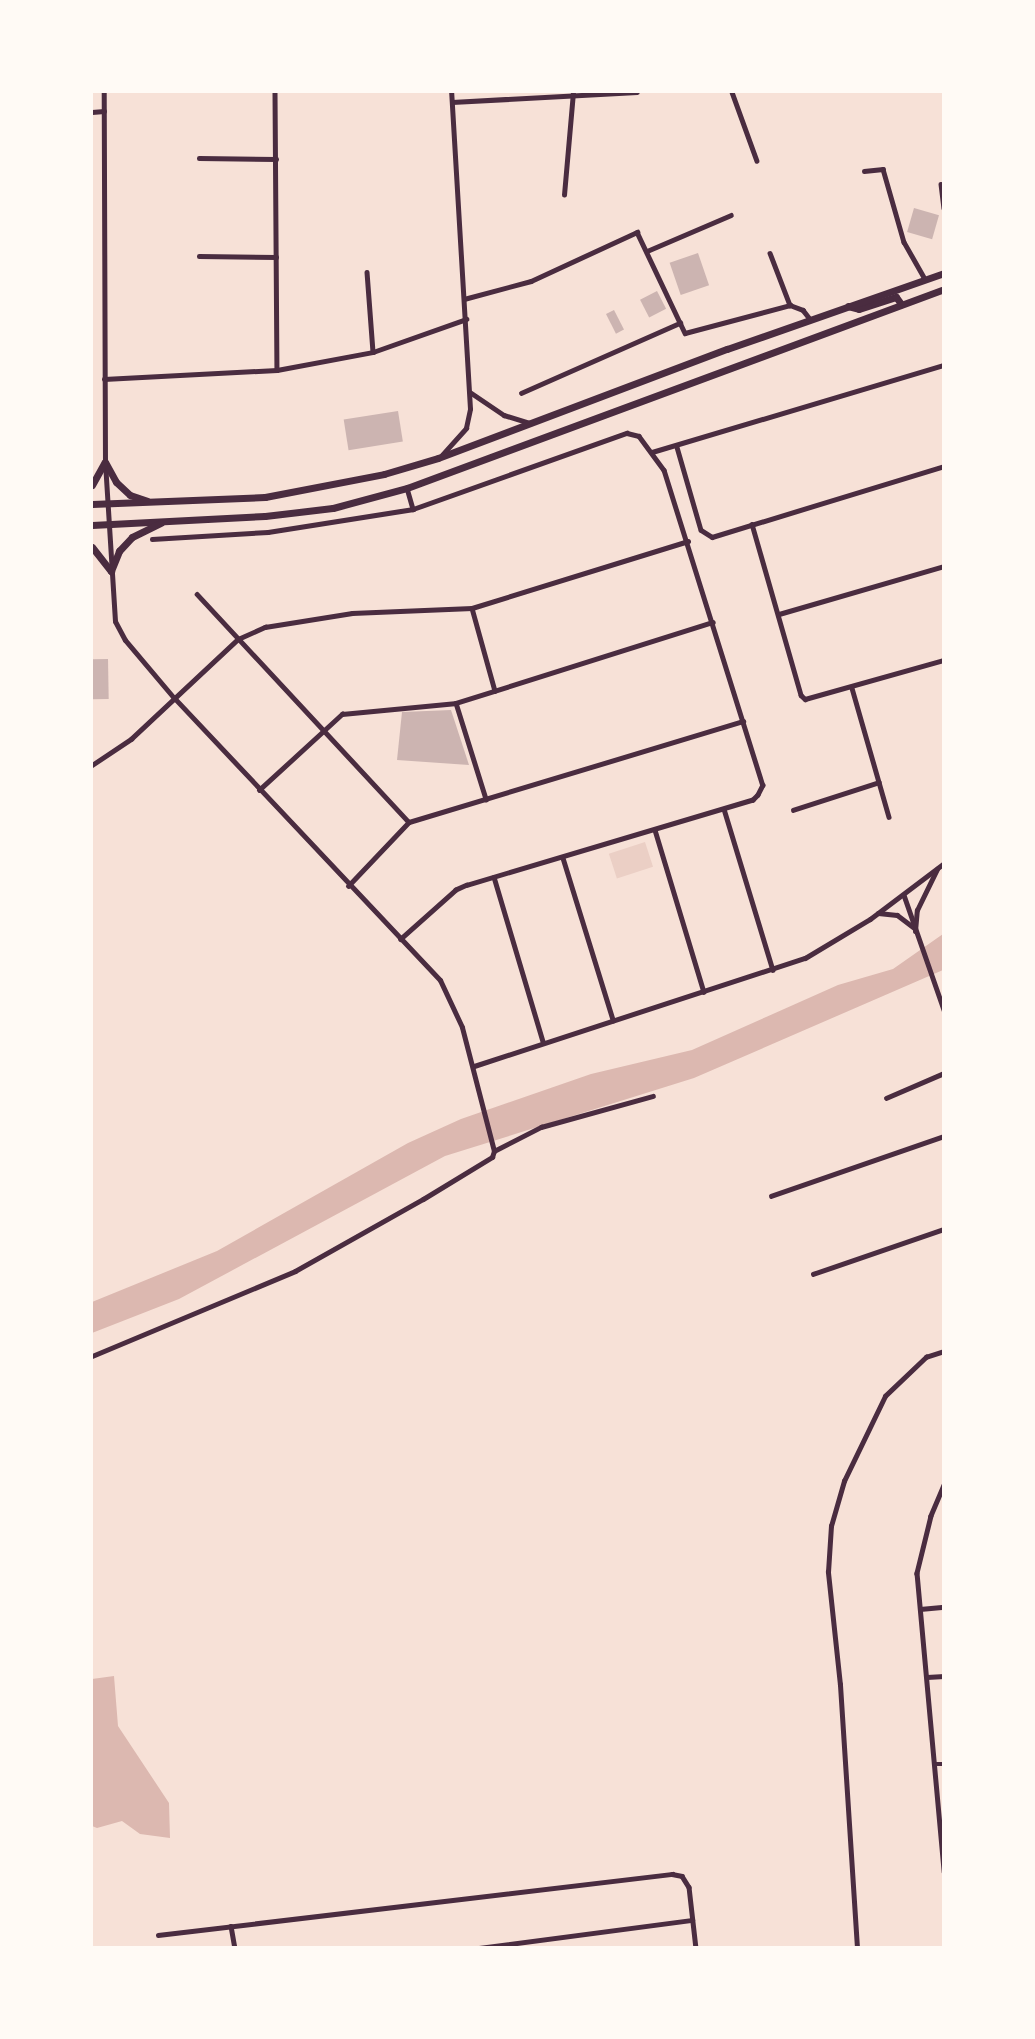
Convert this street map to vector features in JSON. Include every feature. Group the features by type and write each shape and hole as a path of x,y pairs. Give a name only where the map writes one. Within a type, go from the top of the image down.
{"highway":[{"path":"92,504 266,497 324,489 438,458 810,319 941,273"},
{"path":"92,525 265,516 333,508 407,488 944,289"},
{"path":"848,306 859,309 896,297 901,304"},
{"path":"92,484 105,462"},
{"path":"105,462 116,482 130,495 152,502"},
{"path":"92,548 111,571 119,551 132,537 164,521"}],"street":[{"path":"92,1356 295,1271 423,1199 492,1157 494,1151 474,1066 449,995 401,939 348,886 174,698 115,621 105,462 104,92"},
{"path":"275,92 277,370"},
{"path":"438,458 466,428 470,392 452,92"},
{"path":"452,102 637,92"},
{"path":"732,92 757,160"},
{"path":"564,195 574,94"},
{"path":"92,112 104,111"},
{"path":"200,158 276,159"},
{"path":"864,171 883,169 904,242 925,279"},
{"path":"940,184 944,208"},
{"path":"647,252 731,215"},
{"path":"464,299 531,281 637,232 685,333 790,305 803,310 810,319"},
{"path":"770,254 790,305"},
{"path":"199,256 276,257"},
{"path":"368,272 373,352"},
{"path":"104,379 277,370 373,352 466,319"},
{"path":"521,393 680,323"},
{"path":"652,452 677,447 944,365"},
{"path":"470,392 504,415 534,423"},
{"path":"152,539 268,532 413,509 627,433 639,436 652,452 672,486 763,785 753,800 456,890 401,939"},
{"path":"677,447 701,530 712,537 944,466"},
{"path":"407,488 413,509"},
{"path":"752,524 801,696 805,699 852,688 943,660 944,667"},
{"path":"92,765 131,739 238,639 265,627 352,613 472,608 688,541"},
{"path":"779,614 944,566"},
{"path":"197,594 409,822"},
{"path":"472,608 495,691"},
{"path":"259,790 342,714 355,711 456,704 713,622"},
{"path":"852,688 889,817"},
{"path":"456,704 486,799"},
{"path":"348,886 409,822 743,721"},
{"path":"793,810 879,782"},
{"path":"724,809 773,970"},
{"path":"656,830 704,992"},
{"path":"563,858 613,1020"},
{"path":"474,1066 543,1041 704,992 805,958 878,913 944,863"},
{"path":"914,929 917,910 938,867"},
{"path":"494,877 543,1041"},
{"path":"904,894 914,929 944,1010"},
{"path":"878,913 897,915 914,929"},
{"path":"886,1098 944,1073"},
{"path":"494,1151 541,1127 653,1096"},
{"path":"771,1196 944,1136"},
{"path":"813,1274 944,1229"},
{"path":"856,1947 840,1685 828,1572 831,1526 844,1482 885,1396 926,1357 944,1351"},
{"path":"944,1485 931,1516 917,1573 944,1872"},
{"path":"920,1609 944,1607"},
{"path":"927,1677 944,1676"},
{"path":"934,1764 944,1764"},
{"path":"158,1935 672,1874 682,1876 689,1887 696,1947"},
{"path":"479,1947 552,1940 692,1920"},
{"path":"231,1926 235,1947"},
{"path":"552,1940 553,1947"}],"shaded area":[{"path":"645,842 653,867 617,878 609,854"},
{"path":"943,934 943,970 694,1078 445,1156 179,1299 92,1333 92,1302 217,1251 408,1143 461,1119 591,1074 692,1050 838,985 893,969"},
{"path":"114,1676 118,1726 169,1803 170,1838 140,1834 122,1821 97,1828 92,1826 92,1679"}],"building":[{"path":"914,208 939,215 932,239 907,232"},
{"path":"698,253 709,285 681,295 670,263"},
{"path":"657,291 666,309 649,317 640,300"},
{"path":"614,310 624,330 616,334 606,314"},
{"path":"398,411 403,442 349,450 344,420"},
{"path":"92,659 108,659 109,699 93,699"},
{"path":"451,710 469,765 397,760 402,712"}]}
